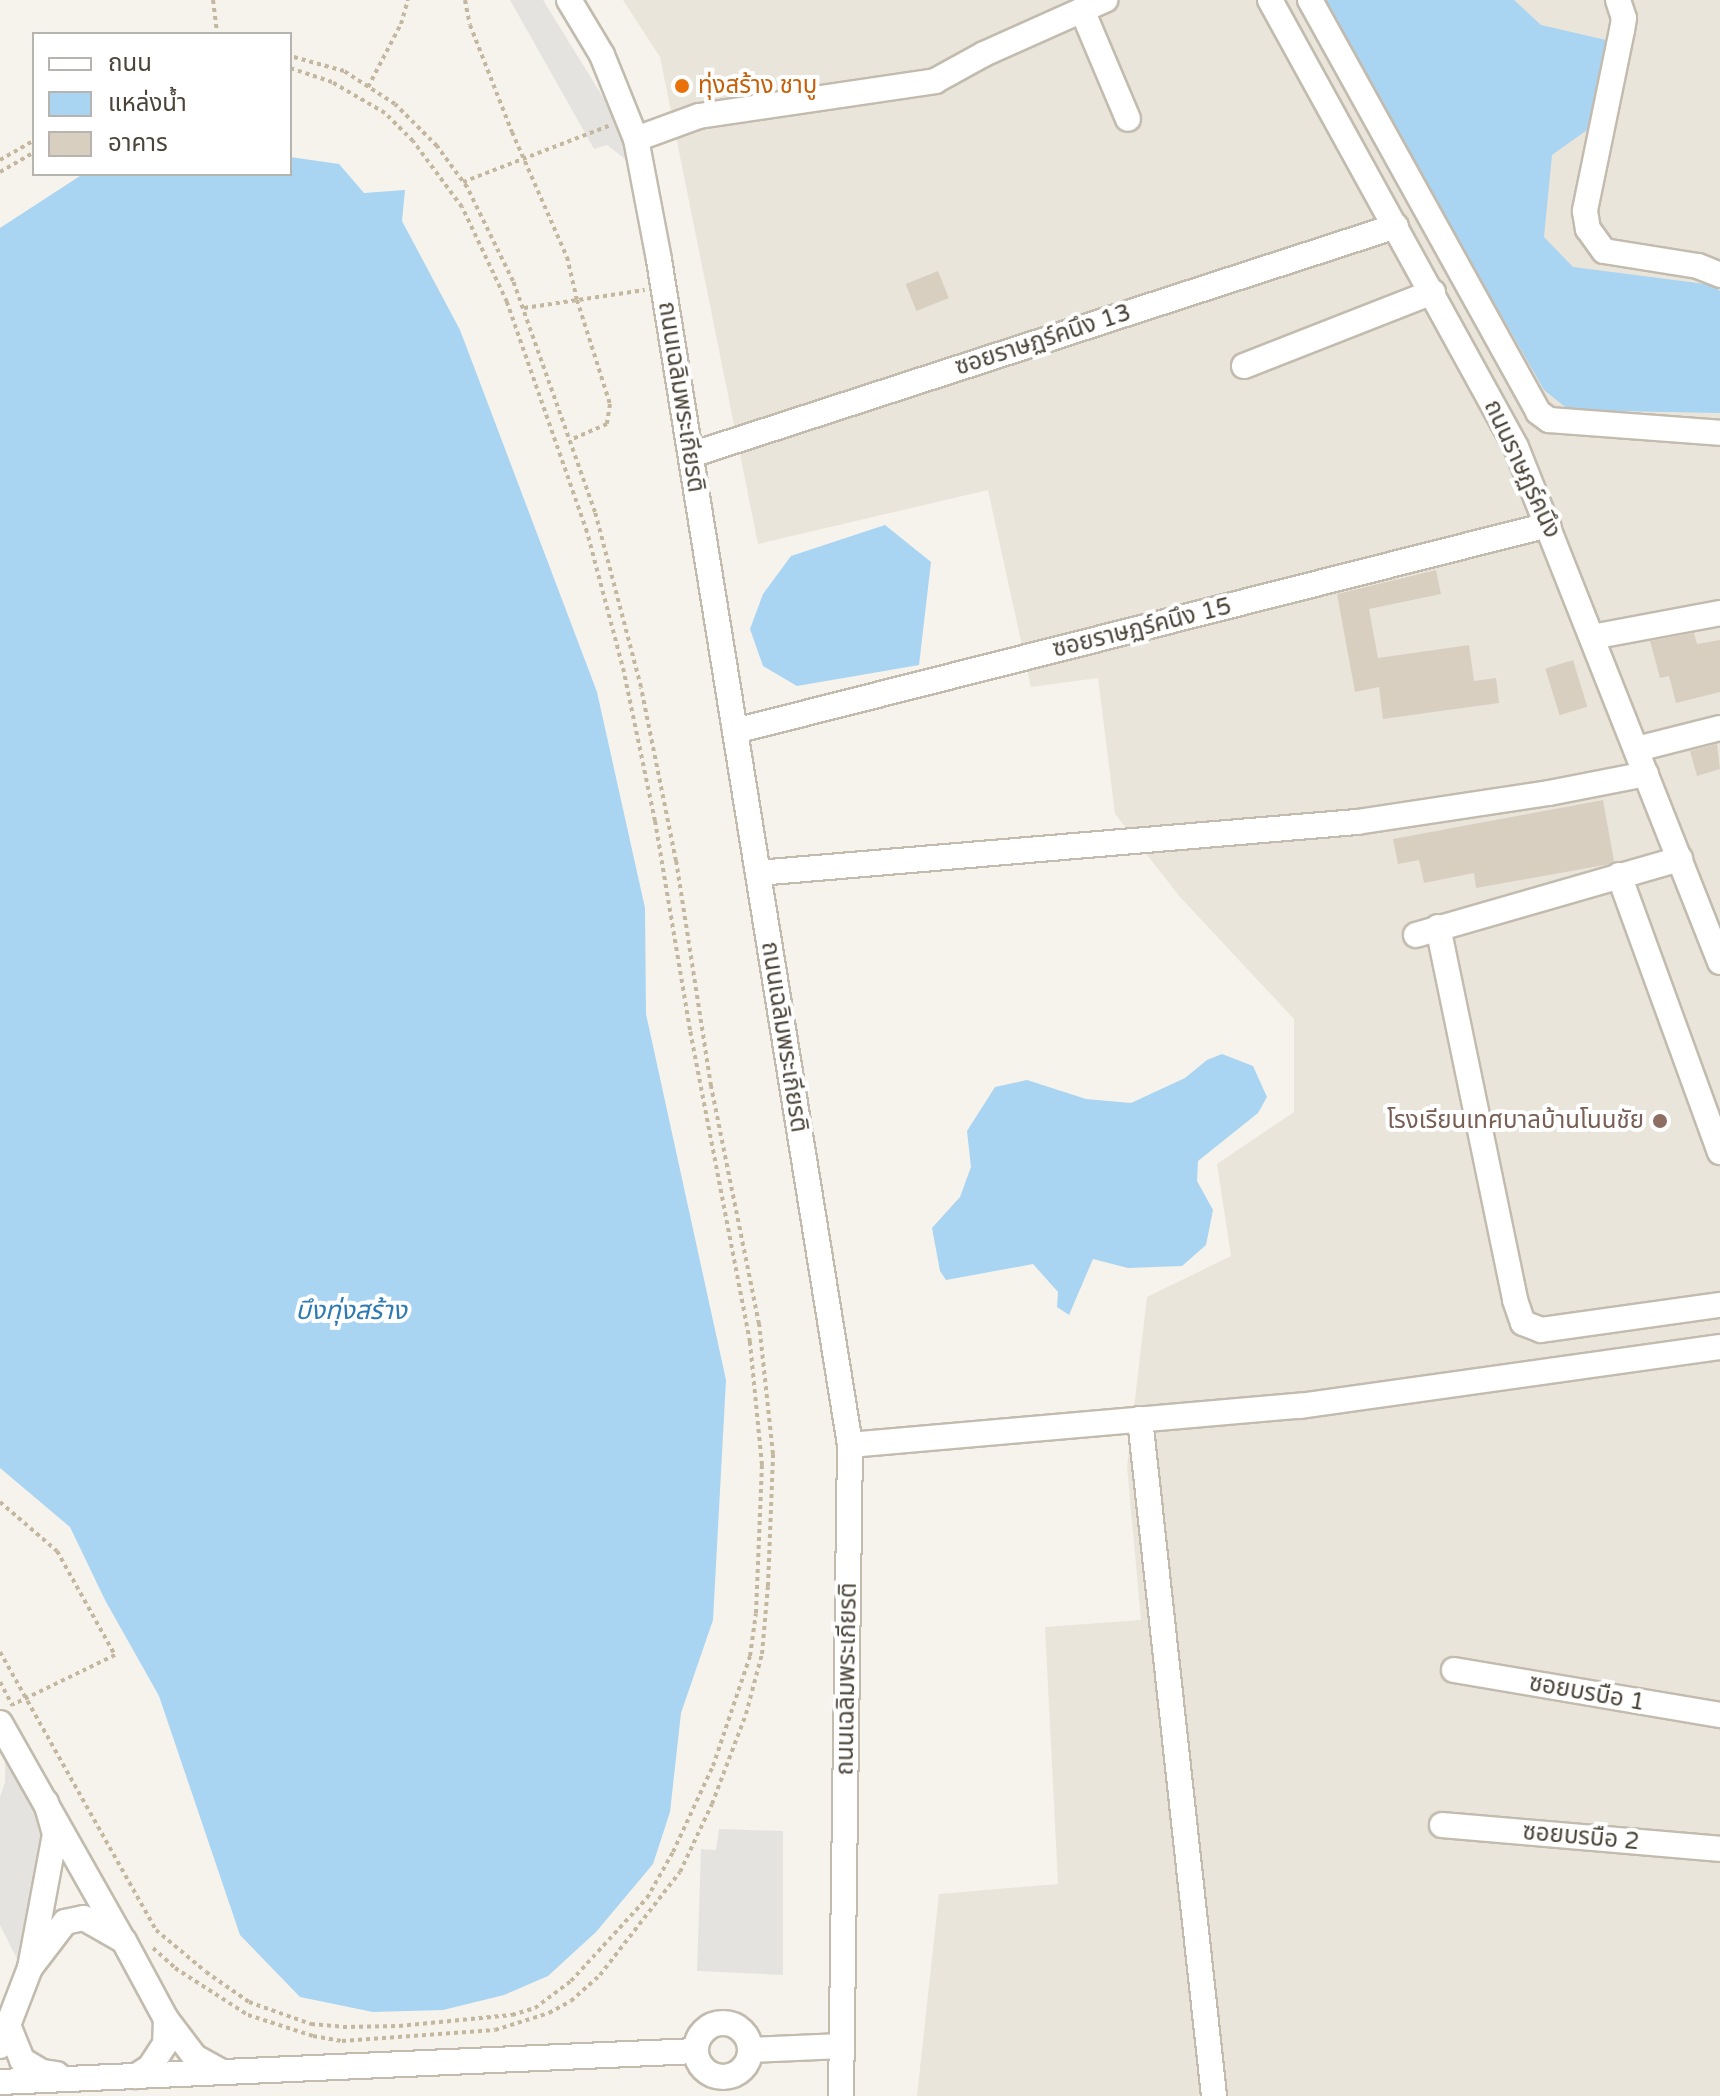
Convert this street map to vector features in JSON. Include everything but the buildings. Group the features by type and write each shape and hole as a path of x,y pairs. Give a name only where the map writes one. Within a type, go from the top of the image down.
{"street":[{"name":"ถนนเฉลิมพระเกียรติ","path":"569,0 602,55 632,128 663,287 850,1445 841,2096"},
{"path":"632,128 935,81 1105,0"},
{"name":"ถนนราษฏร์คนึง","path":"1270,0 1516,447 1720,962"},
{"path":"1310,0 1538,412 1549,420 1720,433"},
{"path":"1618,0 1622,5 1622,30 1585,211 1588,229 1604,251 1698,266 1720,275"},
{"path":"1082,10 1128,119"},
{"name":"ซอยราษฏร์คนึง 13","path":"691,455 1396,226"},
{"path":"1244,366 1433,292"},
{"name":"ซอยราษฏร์คนึง 15","path":"735,731 1548,525"},
{"path":"1592,637 1720,613"},
{"path":"1637,749 1720,728"},
{"path":"758,873 1357,822 1549,793 1646,774"},
{"path":"1680,859 1427,931 1523,1323 1541,1330 1720,1305"},
{"path":"1619,875 1720,1152"},
{"path":"850,1445 1300,1406 1720,1347"},
{"path":"1140,1419 1214,2096"},
{"name":"ซอยบรบือ 1","path":"1454,1670 1720,1715"},
{"path":"0,1723 134,1941 166,2019 195,2057 222,2072"},
{"path":"46,1802 55,1834 30,1968 4,2036 22,2060 42,2072 87,2078"},
{"name":"ซอยบรบือ 2","path":"1442,1825 1720,1849"},
{"path":"30,1968 65,1922 84,1918 134,1941"},
{"path":"136,2076 150,2067 165,2044 166,2019"},
{"path":"722,2023 739,2028 750,2050 744,2067 728,2077 710,2074 703,2069 696,2051 700,2035 714,2024 722,2023"},
{"path":"750,2050 842,2046"},
{"path":"0,2082 696,2051"}],"path":[{"path":"213,0 217,32"},
{"path":"368,87 401,24 408,0"},
{"path":"465,0 470,25 567,257 577,300 601,369 610,416 601,429 570,440"},
{"path":"134,1941 248,2015 313,2036 342,2041 495,2030 549,2013 571,2001 600,1975 680,1872 712,1804 746,1714 762,1654 768,1586 773,1454 765,1365 709,1072 676,861 641,687 595,512 513,281 463,182 437,146 395,104 344,71 292,57"},
{"path":"0,1652 143,1909 156,1930 174,1947 249,2002 279,2013 311,2024 399,2026 483,2019 535,2008 571,1981 610,1941 647,1898 673,1852 713,1766 750,1656 756,1613 762,1465 750,1342 690,1030 655,821 624,672 587,532 507,302 462,207 413,141 385,113 332,82 292,69"},
{"path":"463,182 632,128"},
{"path":"0,160 32,141"},
{"path":"0,172 32,153"},
{"path":"523,309 663,287"},
{"path":"0,1502 57,1551 115,1655 0,1711"}],"shaded area":[{"path":"510,0 543,0 614,115 629,162 607,145 594,149"},
{"path":"623,0 1720,0 1720,2096 917,2096 939,1894 1058,1884 1045,1627 1141,1620 1127,1467 1147,1297 1231,1256 1217,1164 1294,1112 1294,1019 1180,897 1115,814 1098,678 1031,687 988,490 758,544 660,57"},
{"path":"5,1758 39,1815 46,1844 19,1963 0,1925 0,1797 5,1782"},
{"path":"719,1829 783,1831 783,1975 697,1971 701,1849 716,1850"}],"water":[{"path":"1321,0 1514,0 1541,25 1606,40 1587,130 1552,155 1544,237 1573,267 1713,285 1720,291 1720,413 1569,410 1544,390"},
{"name":"บึงทุ่งสร้าง","path":"292,157 339,164 364,193 405,190 402,221 460,330 597,692 645,908 646,1014 726,1380 713,1620 681,1713 670,1812 653,1864 596,1932 548,1976 504,1995 443,2010 373,2012 300,1997 240,1935 159,1696 105,1600 70,1527 0,1468 0,228 80,176 292,176"},
{"path":"885,525 931,562 919,665 797,686 763,666 750,629 763,594 791,556"},
{"path":"1222,1054 1253,1066 1267,1097 1258,1113 1198,1161 1197,1181 1213,1210 1206,1245 1182,1266 1128,1268 1093,1259 1069,1315 1057,1307 1058,1292 1033,1264 946,1280 940,1271 932,1228 960,1197 971,1167 967,1131 995,1087 1027,1080 1086,1099 1131,1103 1185,1078 1207,1060"}],"place":[{"name":"ทุ่งสร้าง ชาบู","path":"682,86"},
{"name":"โรงเรียนเทศบาลบ้านโนนชัย","path":"1660,1121"}]}
